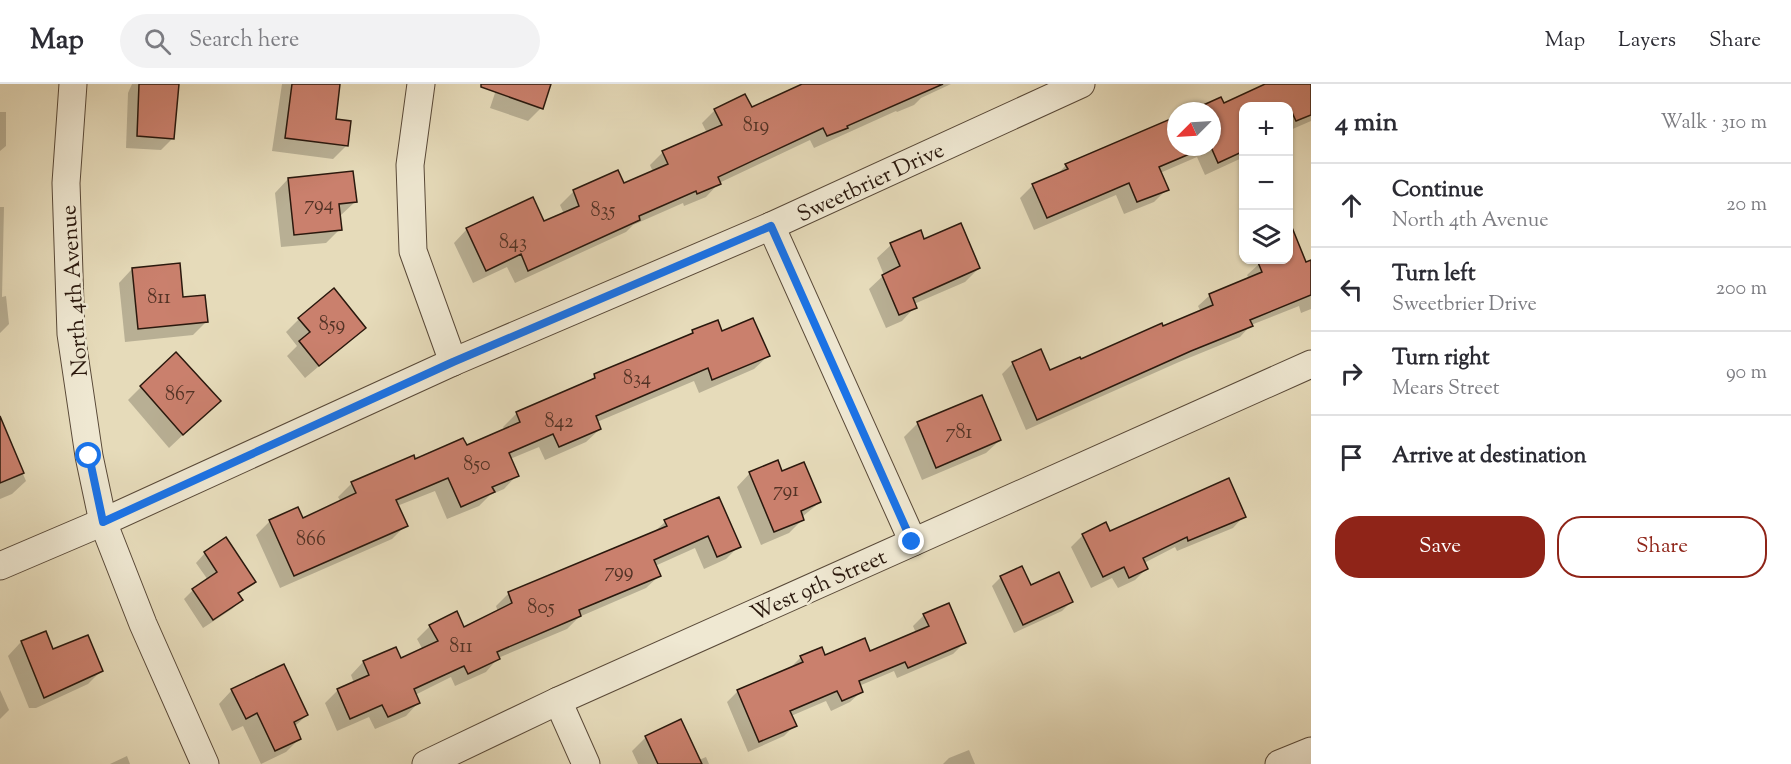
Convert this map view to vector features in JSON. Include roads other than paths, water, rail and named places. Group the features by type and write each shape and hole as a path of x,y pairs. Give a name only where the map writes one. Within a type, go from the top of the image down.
{"street":[{"name":"North 4th Avenue","path":"73,84 66,183 71,333 89,456 103,522 143,624 205,764"},
{"path":"421,84 410,165 413,251 453,362"},
{"name":"Sweetbrier Drive","path":"0,566 103,522 453,362 771,226 1081,84"},
{"path":"771,226 912,542"},
{"name":"West 9th Street","path":"426,764 558,701 1311,364"},
{"path":"558,701 586,764"},
{"path":"1279,764 1311,751"}]}
